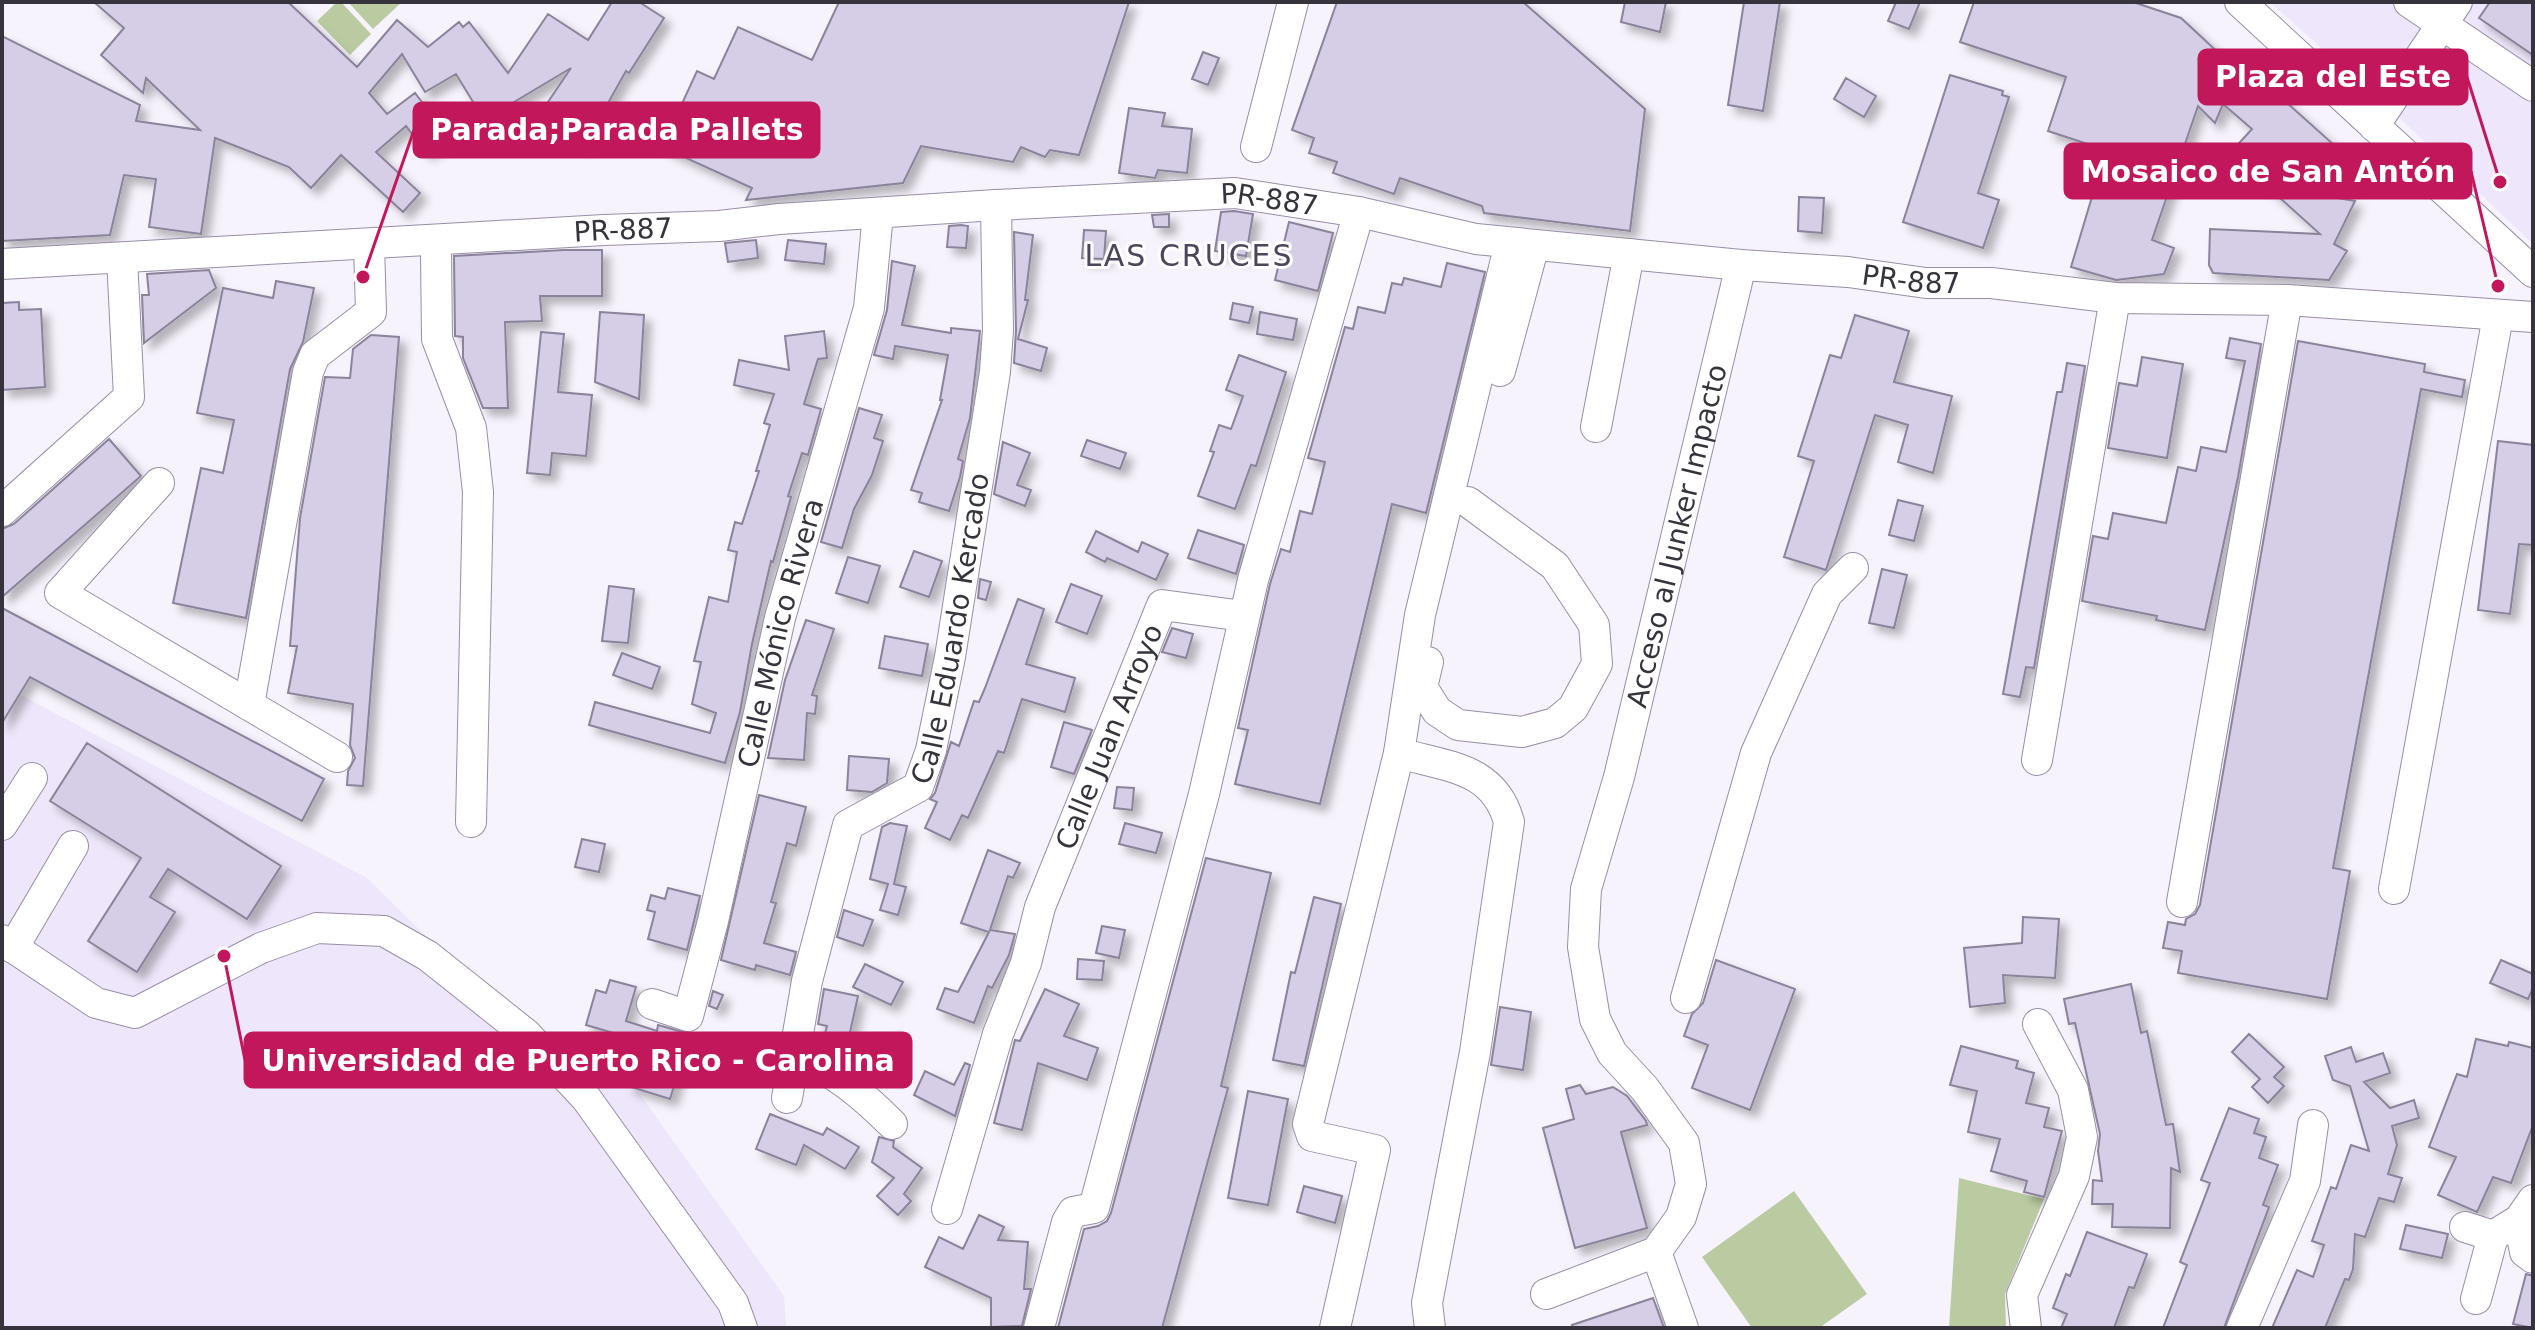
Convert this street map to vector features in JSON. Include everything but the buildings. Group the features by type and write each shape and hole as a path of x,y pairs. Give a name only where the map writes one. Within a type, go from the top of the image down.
{"street":[{"path":"1256,147 1293,2"},
{"path":"2240,2 2533,272"},
{"path":"2409,2 2450,13 2533,86"},
{"path":"2374,126 2450,13"},
{"name":"PR-887","path":"2,264 719,226 779,219 996,205 1235,193 1359,212 1476,239 1741,265 1848,272 1926,283 1991,283 2115,298 2287,300 2533,317"},
{"name":"Calle Eduardo Kercado","path":"787,1098 807,981 848,825 918,787 931,750 950,657 995,372 998,330 996,205"},
{"path":"1039,1328 1067,1222 1073,1212 1094,1208 1204,794 1243,616 1359,212"},
{"name":"Calle Mónico Rivera","path":"652,1004 688,1016 713,921 780,618 869,308 878,214"},
{"path":"439,241 436,253 437,339 471,428 478,492 471,822"},
{"path":"249,705 308,372 315,355 371,312 369,244"},
{"path":"1468,502 1555,566 1594,625 1597,664 1573,708 1555,723 1522,732 1458,725 1437,711 1422,687 1468,502 1522,244"},
{"path":"1335,1328 1375,1150 1312,1136 1308,1124 1399,753 1420,615 1522,244"},
{"path":"1596,427 1629,254"},
{"path":"2,511 129,397 122,258"},
{"name":"Acceso al Junker Impacto","path":"1656,1252 1681,1217 1691,1184 1684,1143 1645,1089 1612,1053 1595,1019 1583,947 1586,889 1610,808 1741,265"},
{"path":"2037,760 2115,298"},
{"path":"2182,902 2287,300"},
{"path":"2394,889 2498,316"},
{"path":"159,483 60,593 337,757"},
{"path":"1686,998 1756,753 1827,594 1853,568"},
{"name":"Calle Juan Arroyo","path":"947,1209 998,1034 1026,963 1040,907 1162,605 1243,616"},
{"path":"1399,753 1480,777 1504,802 1509,822 1475,1052 1427,1303 1430,1328"},
{"path":"2,825 32,778"},
{"path":"73,846 5,942 96,1003 135,1013 261,948 317,928 384,931 428,956 526,1034 586,1098 733,1303 742,1328"},
{"path":"2026,1328 2022,1295 2074,1176 2082,1137 2073,1090 2038,1024"},
{"path":"794,1055 815,1063 850,1087 892,1124"},
{"path":"2242,1328 2305,1181 2313,1125"},
{"path":"2476,1299 2479,1231 2526,1210 2525,1252 2533,1258"},
{"path":"1546,1294 1656,1252 1683,1328"}],"shaded area":[{"path":"2270,2 2533,2 2533,244 2403,121"},
{"path":"2,685 367,878 526,1034 614,1058 784,1296 786,1328 2,1328"}],"green space":[{"path":"337,2 341,2 371,34 350,55 317,21"},
{"path":"348,2 402,2 373,29"},
{"path":"1959,1178 2044,1199 2005,1294 2006,1328 1949,1328"},
{"path":"1794,1191 1867,1294 1819,1328 1752,1328 1702,1257"}],"place":[{"name":"Plaza del Este","path":"2500,182"},
{"name":"Parada;Parada Pallets","path":"363,277"},
{"name":"Mosaico de San Antón","path":"2498,286"},
{"name":"Universidad de Puerto Rico - Carolina","path":"224,956"}],"district":[{"name":"LAS CRUCES","path":"1189,255"}]}
